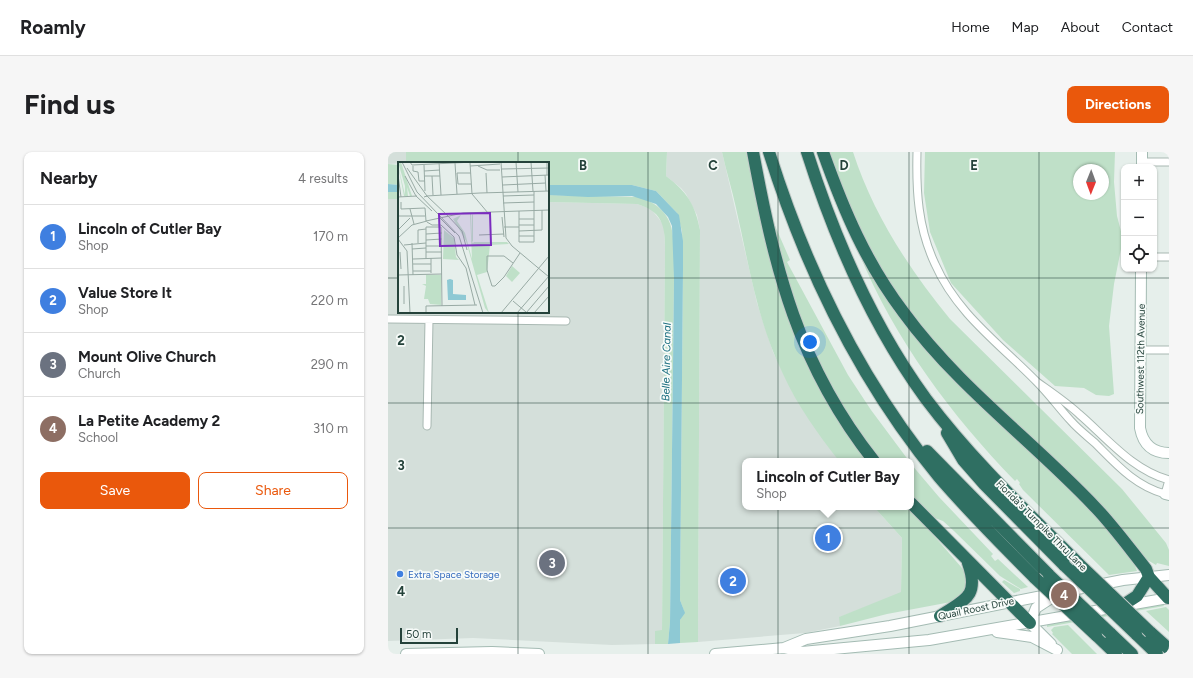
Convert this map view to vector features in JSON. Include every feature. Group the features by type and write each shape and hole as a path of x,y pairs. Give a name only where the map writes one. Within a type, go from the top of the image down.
{"highway":[{"path":"753,152 775,259 793,317 808,354 829,394 849,427 872,458"},
{"path":"769,152 796,232 830,310 857,360 904,430 956,497 1035,578 1116,654"},
{"path":"807,152 832,224 867,302 895,352 927,400 992,476 1079,564 1169,649"},
{"path":"823,152 852,228 878,276 904,314 954,372 1096,508 1146,569 1149,577 1169,598"},
{"name":"Florida's Turnpike Thru Lane","path":"927,400 963,460 994,494 1157,654"},
{"path":"904,430 947,469 983,510 1132,654"},
{"path":"914,506 1030,623"},
{"path":"940,616 963,602 969,596 973,581 968,562"},
{"path":"1120,607 1137,596 1149,577"}],"main road":[{"name":"Southwest 112th Avenue","path":"1141,272 1140,421 1142,438 1149,447 1159,452 1169,453"},
{"name":"Quail Roost Drive","path":"715,654 784,648 806,639 940,616 1061,591 1169,575"},
{"path":"1059,652 1030,623 1036,608 1061,591"},
{"name":"Quail Roost Drive","path":"784,648 802,652 915,642 1169,598"},
{"path":"982,631 1032,637 1059,652"},
{"path":"406,654 492,652 539,654"}],"street":[{"path":"917,152 919,210 930,251 940,274 965,312 1038,382 1070,421 1126,474 1141,485 1167,494 1169,480 1150,473 1133,463 1078,412 1038,382"},
{"path":"1142,160 1169,162"},
{"path":"1157,257 1169,257"},
{"path":"388,319 566,321"},
{"path":"427,426 429,320"},
{"path":"1141,350 1169,350"},
{"path":"1126,474 1133,463"}],"shaded area":[{"path":"388,152 406,152 406,162 388,164"},
{"path":"667,152 722,152 757,303 773,352 793,393 837,458 742,458 742,510 877,510 902,538 901,593 840,617 840,626 805,633 698,642 700,230 697,215 686,194 666,176"},
{"path":"388,199 398,199 398,313 549,313 549,202 637,204 651,209 664,225 665,247 662,631 655,631 655,644 612,645 473,638 388,641"}],"green space":[{"path":"406,152 667,152 666,176 685,193 689,199 696,213 700,230 698,642 680,643 680,620 684,611 680,600 683,269 682,231 677,213 656,191 632,185 549,185 549,162 406,162"},
{"path":"722,152 746,152 772,268 794,332 867,458 837,458 808,419 783,374 774,354 760,313"},
{"path":"830,152 853,152 861,175 882,219 920,281 950,319 1122,489 1166,543 1169,550 1169,566 1157,563 1156,565 1144,558 1037,445 931,342 883,275 858,227 837,176"},
{"path":"925,152 1115,152 1114,182 1117,216 1121,231 1121,249 1114,284 1109,326 1114,394 1109,396 1096,395 1084,388 1055,386 1003,340 951,283 930,232 924,193"},
{"path":"388,164 398,165 398,185 388,184"},
{"path":"388,192 398,192 398,199 388,199"},
{"path":"549,195 638,197 652,203 662,210 672,229 674,240 674,279 670,622 668,644 655,644 655,631 662,630 665,239 660,220 652,210 637,204 549,202"},
{"path":"773,221 790,260 787,262 848,375 871,410 907,458 877,458 839,404 799,322"},
{"path":"859,253 881,286 1002,422 1103,522 1134,563 1137,571 1109,575 1023,490 1017,479 1015,481 969,430 926,375 907,346 873,285"},
{"path":"914,468 939,497 993,554 991,556 995,561 998,559 1028,587 1021,589 1000,576 943,521 929,516 914,501"},
{"path":"877,510 912,510 967,575 967,591 951,602 887,614 840,626 839,617 901,592 902,538"},
{"path":"1004,580 1020,589 1020,591 1014,593 1002,582"},
{"path":"1163,604 1164,606 1047,627 1047,625 1061,622"},
{"path":"1166,607 1169,610 1169,632 1146,611"},
{"path":"1068,625 1097,654 1072,654 1052,634 1053,633 1051,630 1054,627"}],"water":[{"path":"388,184 398,185 398,192 388,192"},
{"path":"549,185 632,185 656,191 679,215 683,241 680,600 685,613 680,620 680,643 668,644 670,622 674,279 672,226 668,217 656,204 632,196 588,197 549,195"}],"place":[{"name":"Lincoln of Cutler Bay","path":"828,538"},
{"name":"Mount Olive Church","path":"552,563"},
{"name":"Extra Space Storage","path":"400,574"},
{"name":"Value Store It","path":"733,581"},
{"name":"La Petite Academy 2","path":"1064,595"}],"water label":[{"name":"Belle Aire Canal","path":"666,362"}]}
